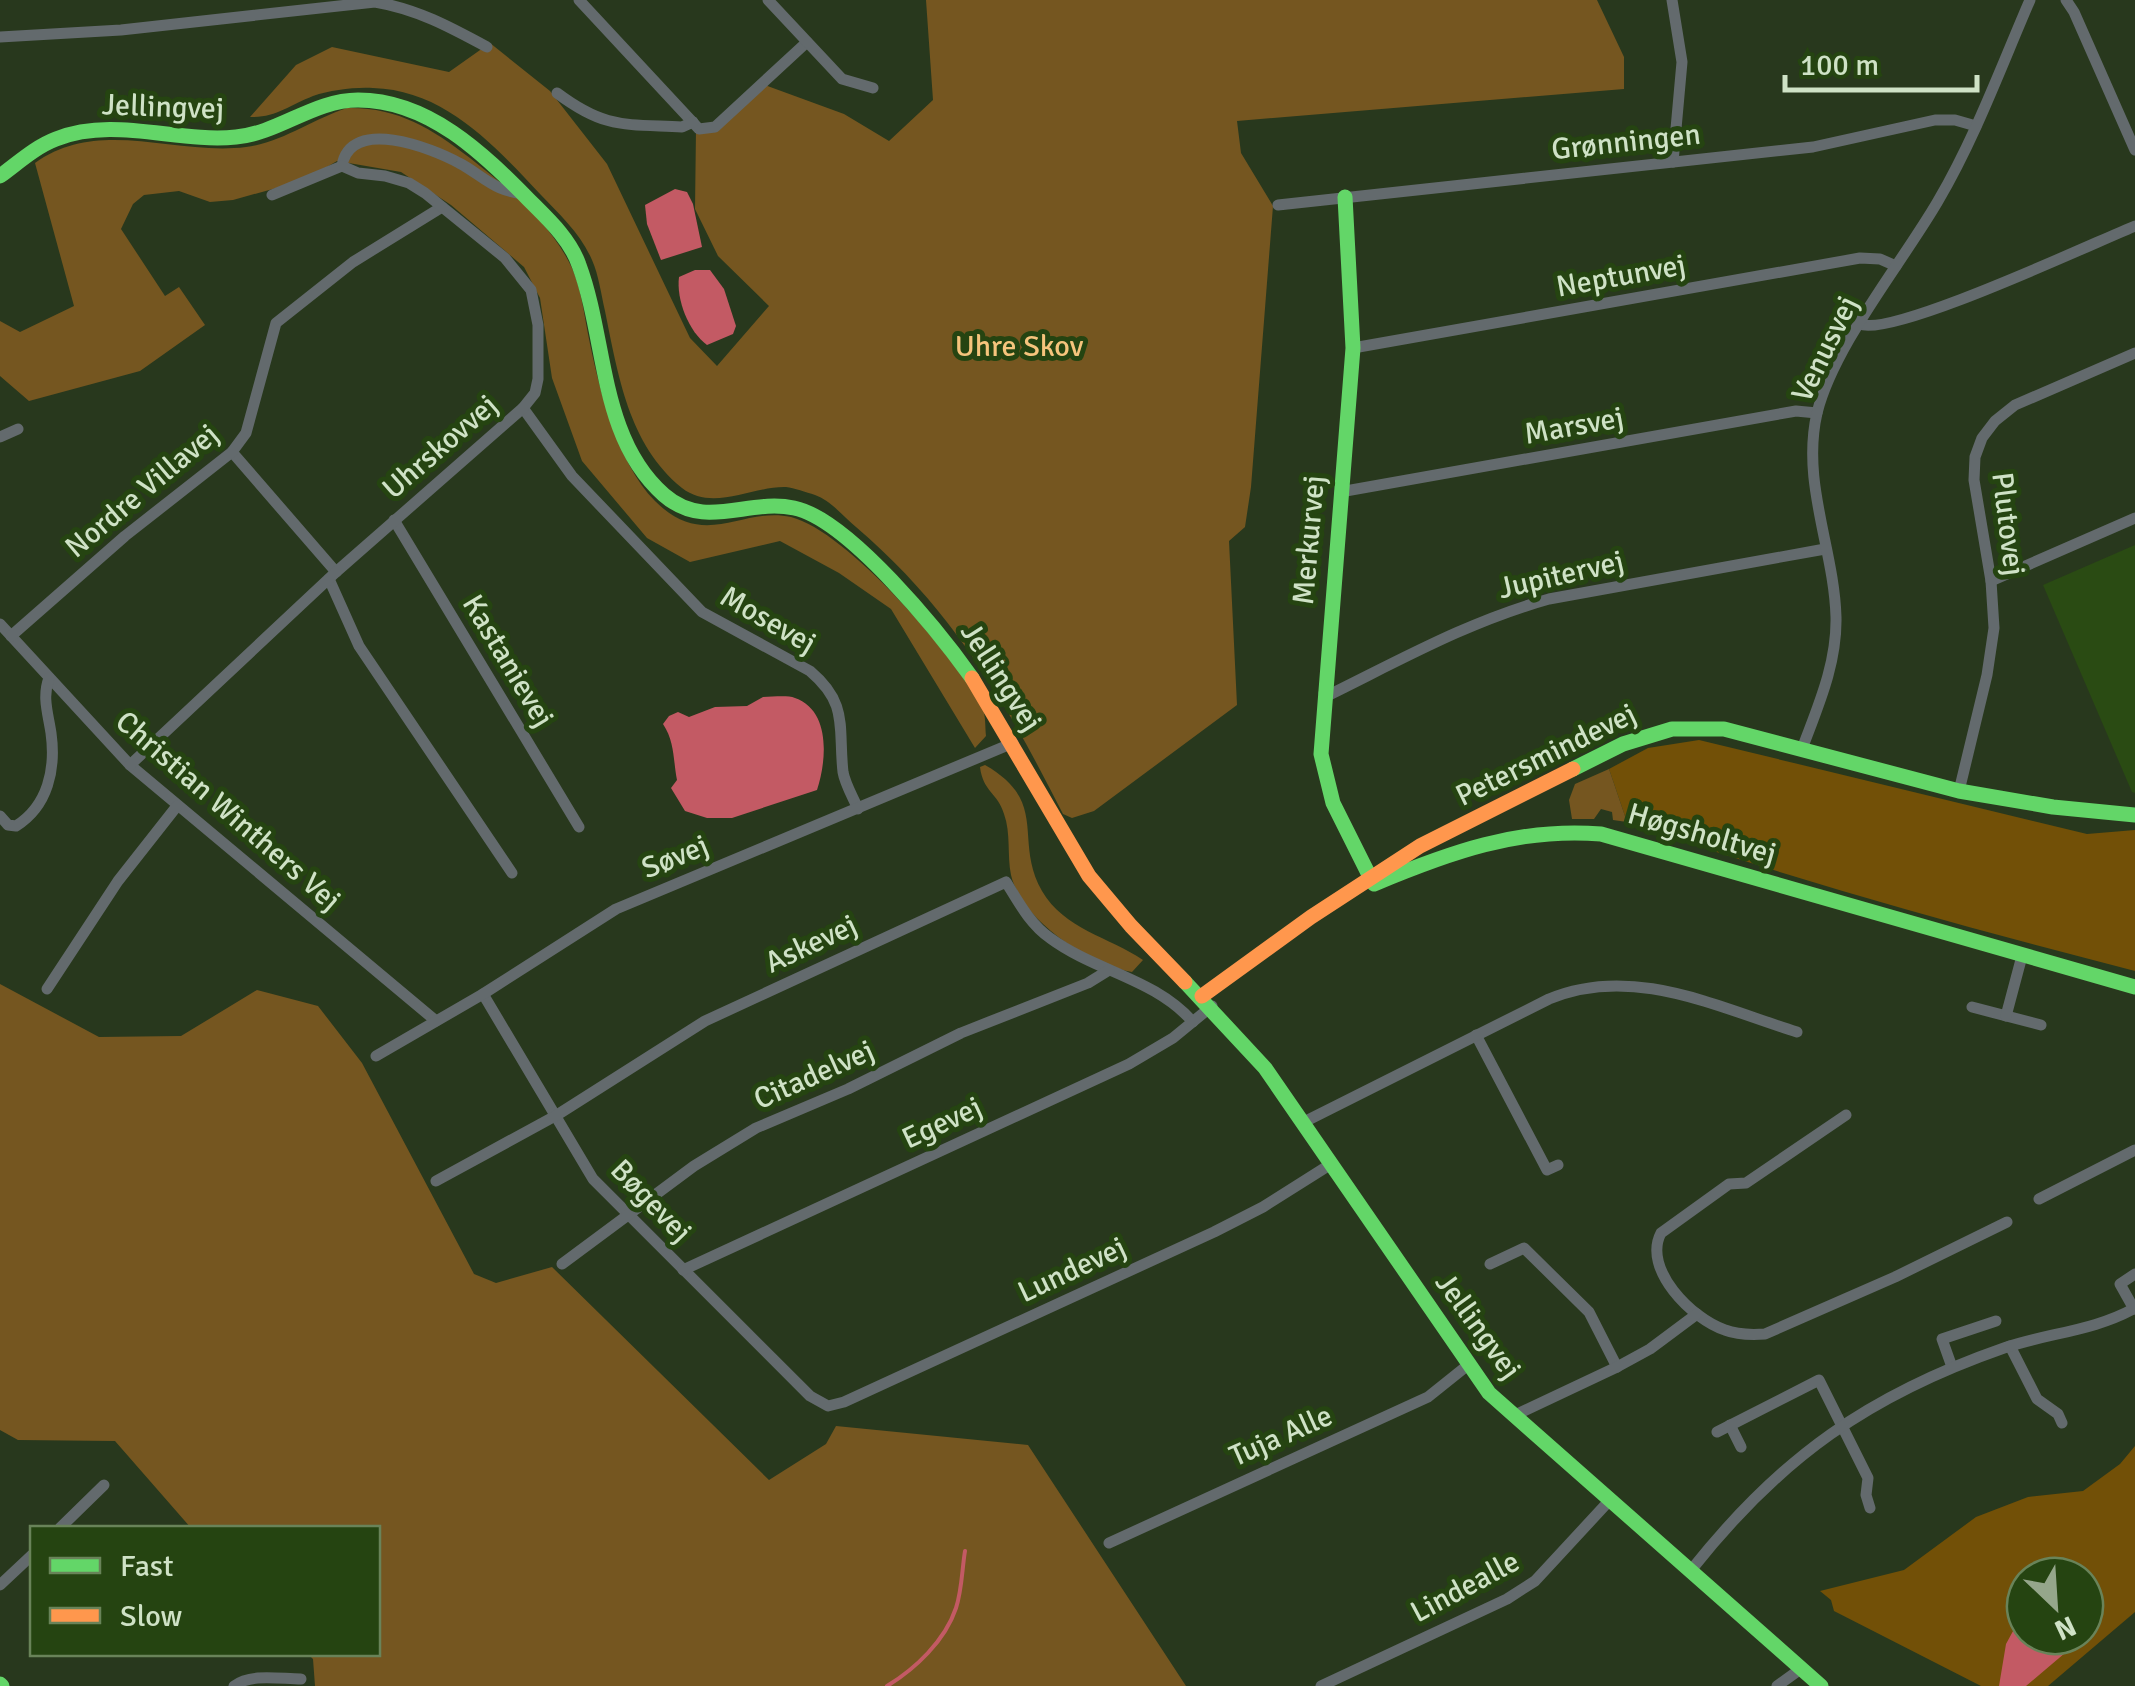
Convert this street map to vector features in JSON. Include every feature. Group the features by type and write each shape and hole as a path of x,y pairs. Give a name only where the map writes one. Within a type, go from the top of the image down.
{"main road":[{"name":"Jellingvej","path":"0,176 46,144 80,133 234,138 278,128 322,106 358,100 398,106 441,126 472,147 524,194 562,236 579,264 612,410 633,455 661,492 694,513 722,515 786,506 821,520 910,597 942,636 1013,743 1050,815 1091,878 1153,951 1246,1044 1304,1122 1489,1394 1609,1501 1692,1568 1822,1686"},
{"name":"Merkurvej","path":"1345,198 1353,348 1324,693 1324,782 1334,813 1370,877"},
{"name":"Petersmindevej","path":"1207,1001 1370,877 1420,846 1648,734 1672,728 1724,730 1959,791 2052,807 2135,814"},
{"name":"Høgsholtvej","path":"1370,877 1374,884 1467,849 1542,830 1586,832 2135,988"}],"street":[{"path":"580,0 700,129 715,126 807,42"},
{"path":"768,0 842,79 873,88"},
{"path":"1673,0 1682,62 1673,162"},
{"name":"Venusvej","path":"1802,749 1828,677 1835,642 1836,612 1813,482 1818,413 1860,324 1939,200 1976,126 2030,0"},
{"path":"2066,0 2135,150"},
{"path":"0,37 120,30 375,2 434,18 487,47"},
{"path":"557,93 601,121 682,127 693,122"},
{"name":"Grønningen","path":"1278,206 1813,147 1936,120 1976,126"},
{"path":"272,195 342,166 348,150 356,144 389,139 458,162 501,189 524,194"},
{"name":"Uhrskovvej","path":"130,765 535,393 538,325 531,290 505,258 408,183 342,166"},
{"name":"Nordre Villavej","path":"11,636 125,536 232,452 246,433 276,323 353,262 442,207"},
{"path":"1860,324 1878,327 1976,294 2135,226"},
{"name":"Neptunvej","path":"1353,348 1860,258 1896,266"},
{"name":"Plutovej","path":"1959,791 1987,675 1994,628 1991,581 1974,480 1975,457 1982,438 2015,405 2135,353"},
{"name":"Mosevej","path":"523,408 572,476 702,612 810,671 824,683 840,710 844,776 858,809"},
{"name":"Marsvej","path":"1340,492 1796,411 1818,413"},
{"path":"0,437 18,429"},
{"path":"232,452 333,576 359,646 512,873"},
{"path":"1991,581 2135,518"},
{"name":"Kastanievej","path":"394,520 580,828"},
{"name":"Jupitervej","path":"1324,693 1331,694 1481,619 1549,598 1825,550"},
{"name":"Christian Winthers Vej","path":"0,624 130,765 436,1021"},
{"path":"0,816 8,825 16,826 40,806 45,794 52,740 44,692 49,678"},
{"name":"Søvej","path":"376,1056 484,994 616,908 1013,743"},
{"path":"47,988 118,882 176,806"},
{"name":"Askevej","path":"436,1181 557,1115 705,1020 1006,882 1031,921 1051,939 1161,992 1193,1022"},
{"path":"2006,1016 2022,956"},
{"name":"Citadelvej","path":"562,1264 694,1166 756,1128 848,1089 961,1032 1088,983 1109,970"},
{"path":"1304,1122 1568,990 1601,984 1654,987 1797,1032"},
{"name":"Bøgevej","path":"484,994 593,1180 810,1396 828,1406"},
{"name":"Egevej","path":"683,1270 1129,1064 1193,1022 1207,1001"},
{"path":"1972,1007 2041,1025"},
{"path":"1476,1035 1547,1170 1558,1165"},
{"path":"1846,1115 1746,1182 1729,1184 1661,1233 1656,1258 1664,1277 1697,1314 1722,1330 1765,1334 2007,1222"},
{"path":"2040,1200 2135,1150"},
{"name":"Lundevej","path":"828,1406 837,1406 1214,1232 1263,1207 1331,1164"},
{"path":"1490,1264 1524,1248 1589,1312 1618,1367"},
{"path":"1692,1568 1758,1492 1842,1424 1952,1367 2010,1346 2088,1328 2134,1309 2120,1284 2135,1274"},
{"path":"1513,1416 1618,1367 1697,1314"},
{"path":"1952,1367 1942,1339 1996,1321"},
{"path":"2010,1346 2037,1399 2058,1414 2062,1423"},
{"name":"Tuja Alle","path":"1109,1542 1428,1397 1468,1365"},
{"path":"1717,1432 1820,1380 1868,1478 1866,1495 1870,1508"},
{"path":"1730,1426 1741,1447"},
{"path":"62,1526 104,1485"},
{"name":"Lindealle","path":"1322,1686 1521,1590 1555,1562 1609,1501"},
{"path":"0,1585 30,1558"},
{"path":"1777,1686 1802,1668"},
{"path":"234,1686 257,1678 301,1680"}],"shaded area":[{"path":"675,189 687,192 693,204 702,247 661,260 647,224 645,205"},
{"path":"695,270 710,270 724,289 736,326 733,334 707,345 689,324 680,296 679,277"},
{"path":"2135,545 2135,793 2043,585"},
{"path":"763,697 795,698 815,714 821,726 824,752 817,790 732,818 707,818 685,811 671,788 677,780 672,744 663,724 678,712 689,717 715,707 747,706"},
{"path":"1699,740 2087,834 2135,830 2135,971 1880,902 1627,822 1609,769 1648,748"},
{"path":"2135,1446 2135,1612 2105,1638 2105,1556 2005,1556 2005,1656 2083,1656 2048,1686 1981,1686 1834,1611 1831,1600 1820,1591 1904,1570 1976,1517 2028,1497 2083,1491 2120,1464"},
{"path":"2005,1650 2005,1656 2061,1656 2026,1686 1999,1686"}],"green space":[{"name":"Uhre Skov","path":"926,0 1597,0 1624,57 1624,89 1237,121 1241,153 1273,206 1251,487 1245,527 1229,541 1237,705 1094,811 1072,818 1063,814 998,696 949,625 921,591 837,509 821,497 786,487 707,498 682,488 664,470 649,451 628,407 598,279 587,251 562,217 487,140 446,110 423,99 373,88 327,92 275,113 250,117 296,65 332,47 449,72 490,43 550,91 607,164 690,338 717,366 769,306 718,256 695,209 696,129 717,128 762,84 844,114 889,141 933,100"},
{"path":"347,108 382,111 413,121 470,158 527,207 553,236 572,268 604,399 620,445 655,501 673,516 707,525 773,515 791,517 841,545 897,598 968,685 985,717 986,736 975,748 891,609 839,573 780,541 690,562 647,538 582,461 552,378 540,298 524,267 451,205 401,172 337,161 305,180 233,200 210,202 179,191 144,195 133,204 121,229 165,296 179,287 205,325 140,371 29,401 0,376 0,321 20,332 74,306 35,163 60,149 111,140 246,147 273,140"},
{"path":"985,765 1017,793 1024,808 1034,872 1051,904 1075,923 1143,960 1132,972 1077,950 1028,908 1011,875 1006,821 982,775 980,767"},
{"path":"1609,769 1627,822 1613,820 1612,812 1601,809 1594,819 1572,819 1569,800 1575,784"},
{"path":"0,984 99,1037 181,1036 257,990 318,1006 362,1063 474,1274 496,1283 552,1267 769,1480 826,1444 836,1426 1028,1445 1186,1686 315,1686 310,1656 380,1656 380,1526 189,1526 115,1441 18,1440 0,1430"}],"waterway":[{"path":"887,1686 918,1663 945,1632 958,1601 965,1551"}],"traffic: fast":[{"path":"0,176 56,139 100,130 236,137 267,130 326,105 358,100 384,102 431,119 493,165 551,222 570,247 588,294 616,417 627,446 664,495 695,511 777,506 816,517 840,533 891,580 972,678"},
{"path":"1345,197 1353,348 1321,754 1333,803 1370,877"},
{"path":"1573,769 1623,744 1672,729 1724,729 1959,791 2053,807 2135,815"},
{"path":"1372,881 1374,884 1429,862 1513,839 1541,834 1601,834 2135,987"},
{"path":"1185,982 1265,1068 1489,1393 1821,1686"}],"traffic: slow":[{"path":"972,678 1089,876 1185,982"},
{"path":"1202,996 1311,917 1420,846 1573,769"}]}
